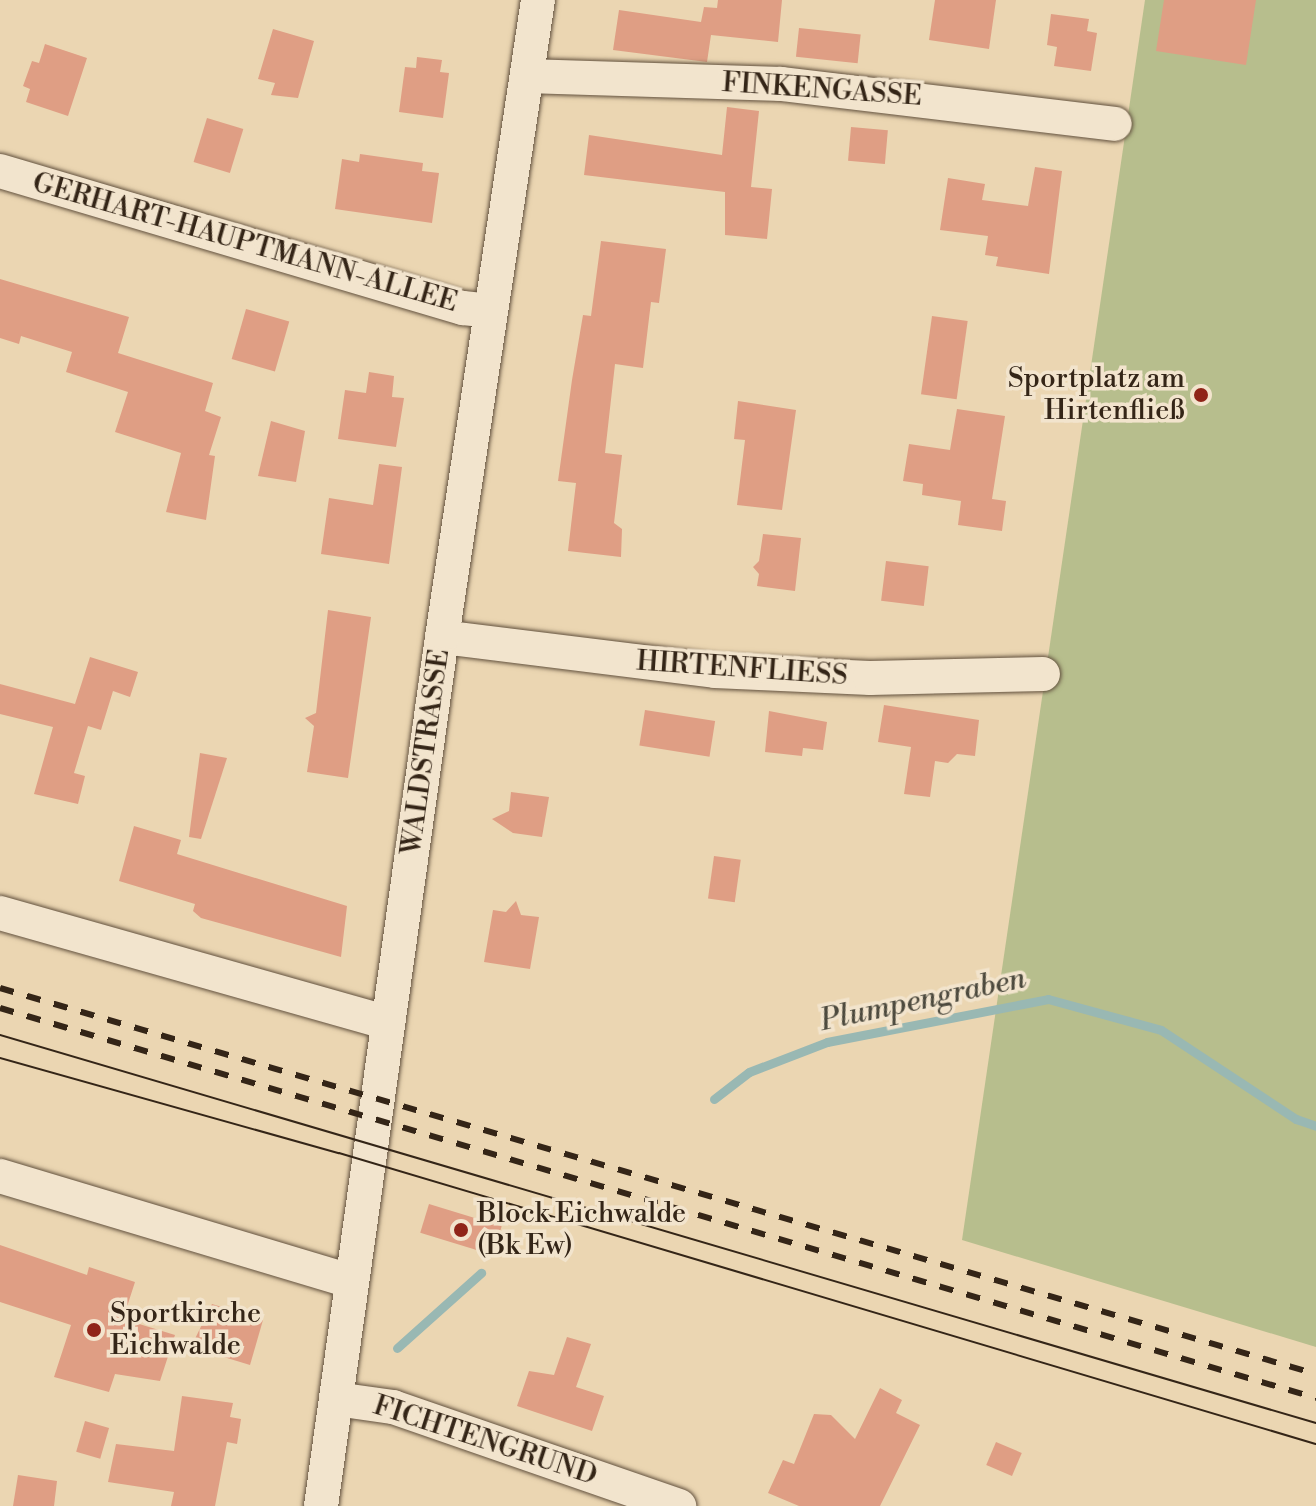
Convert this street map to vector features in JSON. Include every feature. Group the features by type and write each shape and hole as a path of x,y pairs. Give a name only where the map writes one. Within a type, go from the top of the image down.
{"street":[{"name":"WALDSTRASSE","path":"321,1506 442,637 538,0"},
{"name":"FINKENGASSE","path":"527,76 781,84 1115,124"},
{"name":"GERHART-HAUPTMANN-ALLEE","path":"0,171 463,308 491,311"},
{"name":"HIRTENFLIESS","path":"442,637 715,671 870,678 1043,674"},
{"path":"0,913 356,1018 388,1023"},
{"path":"0,1176 351,1281"},
{"name":"FICHTENGRUND","path":"336,1399 393,1407 679,1506"}],"green space":[{"path":"1145,0 1316,0 1316,1347 962,1240"}],"building":[{"path":"718,0 782,0 778,42 711,35 707,62 613,50 619,10 701,22 704,7 717,8"},
{"path":"935,0 996,0 989,49 929,40"},
{"path":"1164,0 1256,0 1246,65 1156,51"},
{"path":"1051,14 1089,19 1087,31 1097,33 1091,71 1054,66 1057,47 1047,45"},
{"path":"799,28 861,34 858,63 796,57"},
{"path":"273,29 314,41 298,98 271,95 275,83 258,79"},
{"path":"45,44 87,58 68,116 26,102 30,89 23,86 32,61 39,63"},
{"path":"417,57 442,60 440,72 449,73 443,118 399,112 405,67 416,68"},
{"path":"727,107 759,111 751,187 772,189 767,239 725,235 725,192 584,175 589,135 722,155"},
{"path":"207,118 243,129 230,173 194,162"},
{"path":"851,127 888,130 885,164 848,161"},
{"path":"360,154 423,163 422,171 439,173 432,223 335,209 342,159 359,162"},
{"path":"1035,167 1062,171 1049,274 996,266 998,257 985,255 988,236 940,230 948,178 985,184 982,200 1028,206"},
{"path":"601,241 666,249 659,303 651,302 643,368 615,364 605,453 622,455 614,523 622,529 621,557 568,551 576,483 558,481 583,315 591,316"},
{"path":"0,279 129,317 118,353 213,383 205,411 221,417 209,455 215,456 206,520 166,512 181,453 115,432 128,392 66,372 72,352 21,336 19,344 0,338"},
{"path":"246,309 289,321 275,371 232,359"},
{"path":"932,316 968,321 957,399 921,394"},
{"path":"369,372 394,376 392,397 404,398 396,447 338,439 345,390 366,393"},
{"path":"738,401 796,410 782,510 737,505 745,440 734,439"},
{"path":"957,409 1005,416 992,499 1006,501 1002,531 958,525 961,501 922,495 923,484 903,481 909,444 950,450"},
{"path":"271,421 305,431 296,482 258,476"},
{"path":"379,464 402,467 389,564 321,554 329,498 373,505"},
{"path":"763,534 801,538 795,591 757,586 759,574 753,567 759,561"},
{"path":"886,561 929,566 924,606 881,601"},
{"path":"328,610 371,617 348,778 307,772 314,726 305,718 316,713"},
{"path":"90,657 138,672 130,697 113,691 101,730 88,726 74,773 85,776 78,804 34,794 53,727 0,714 0,684 75,704"},
{"path":"884,705 979,720 975,756 957,754 948,763 935,761 930,797 904,794 911,747 878,742"},
{"path":"645,710 715,721 709,757 639,746"},
{"path":"769,711 827,722 823,750 803,748 802,756 765,752"},
{"path":"200,753 227,758 201,839 189,837"},
{"path":"511,792 549,797 542,837 513,833 492,819 509,811"},
{"path":"134,826 181,840 177,854 347,906 341,957 201,918 193,911 195,904 119,881"},
{"path":"714,856 741,860 735,902 708,899"},
{"path":"516,901 521,915 539,917 530,969 484,962 493,910 506,912"},
{"name":"Block Eichwalde (Bk Ew)","path":"429,1204 502,1226 493,1255 420,1233"},
{"path":"0,1245 87,1275 89,1267 135,1282 123,1319 175,1335 160,1381 115,1374 109,1392 54,1377 71,1325 0,1302"},
{"path":"212,1304 263,1320 250,1365 191,1347"},
{"path":"567,1337 591,1344 576,1387 604,1396 592,1431 517,1406 529,1371 554,1375"},
{"path":"880,1388 902,1400 896,1413 920,1425 880,1506 799,1506 768,1493 783,1460 794,1464 814,1414 831,1415 855,1439"},
{"path":"182,1396 233,1403 230,1417 241,1419 237,1444 227,1442 215,1506 171,1506 174,1492 108,1482 116,1444 174,1451"},
{"path":"85,1421 109,1428 100,1459 76,1452"},
{"path":"996,1442 1022,1453 1012,1476 986,1465"},
{"path":"18,1475 57,1481 54,1506 13,1506"}],"waterway":[{"name":"Plumpengraben","path":"714,1099 749,1072 827,1042 1048,999 1161,1030 1296,1119 1316,1126"},
{"name":"Plumpengraben","path":"397,1348 481,1273"}],"tram line":[{"path":"0,1035 1316,1423"},
{"path":"0,1058 339,1153 1316,1444"}],"railway":[{"path":"0,988 1316,1374"},
{"path":"0,1008 1316,1398"}],"place":[{"name":"Sportplatz am Hirtenfließ","path":"1201,395"},
{"name":"Block Eichwalde (Bk Ew)","path":"461,1230"},
{"name":"Sportkirche Eichwalde","path":"94,1330"}]}
